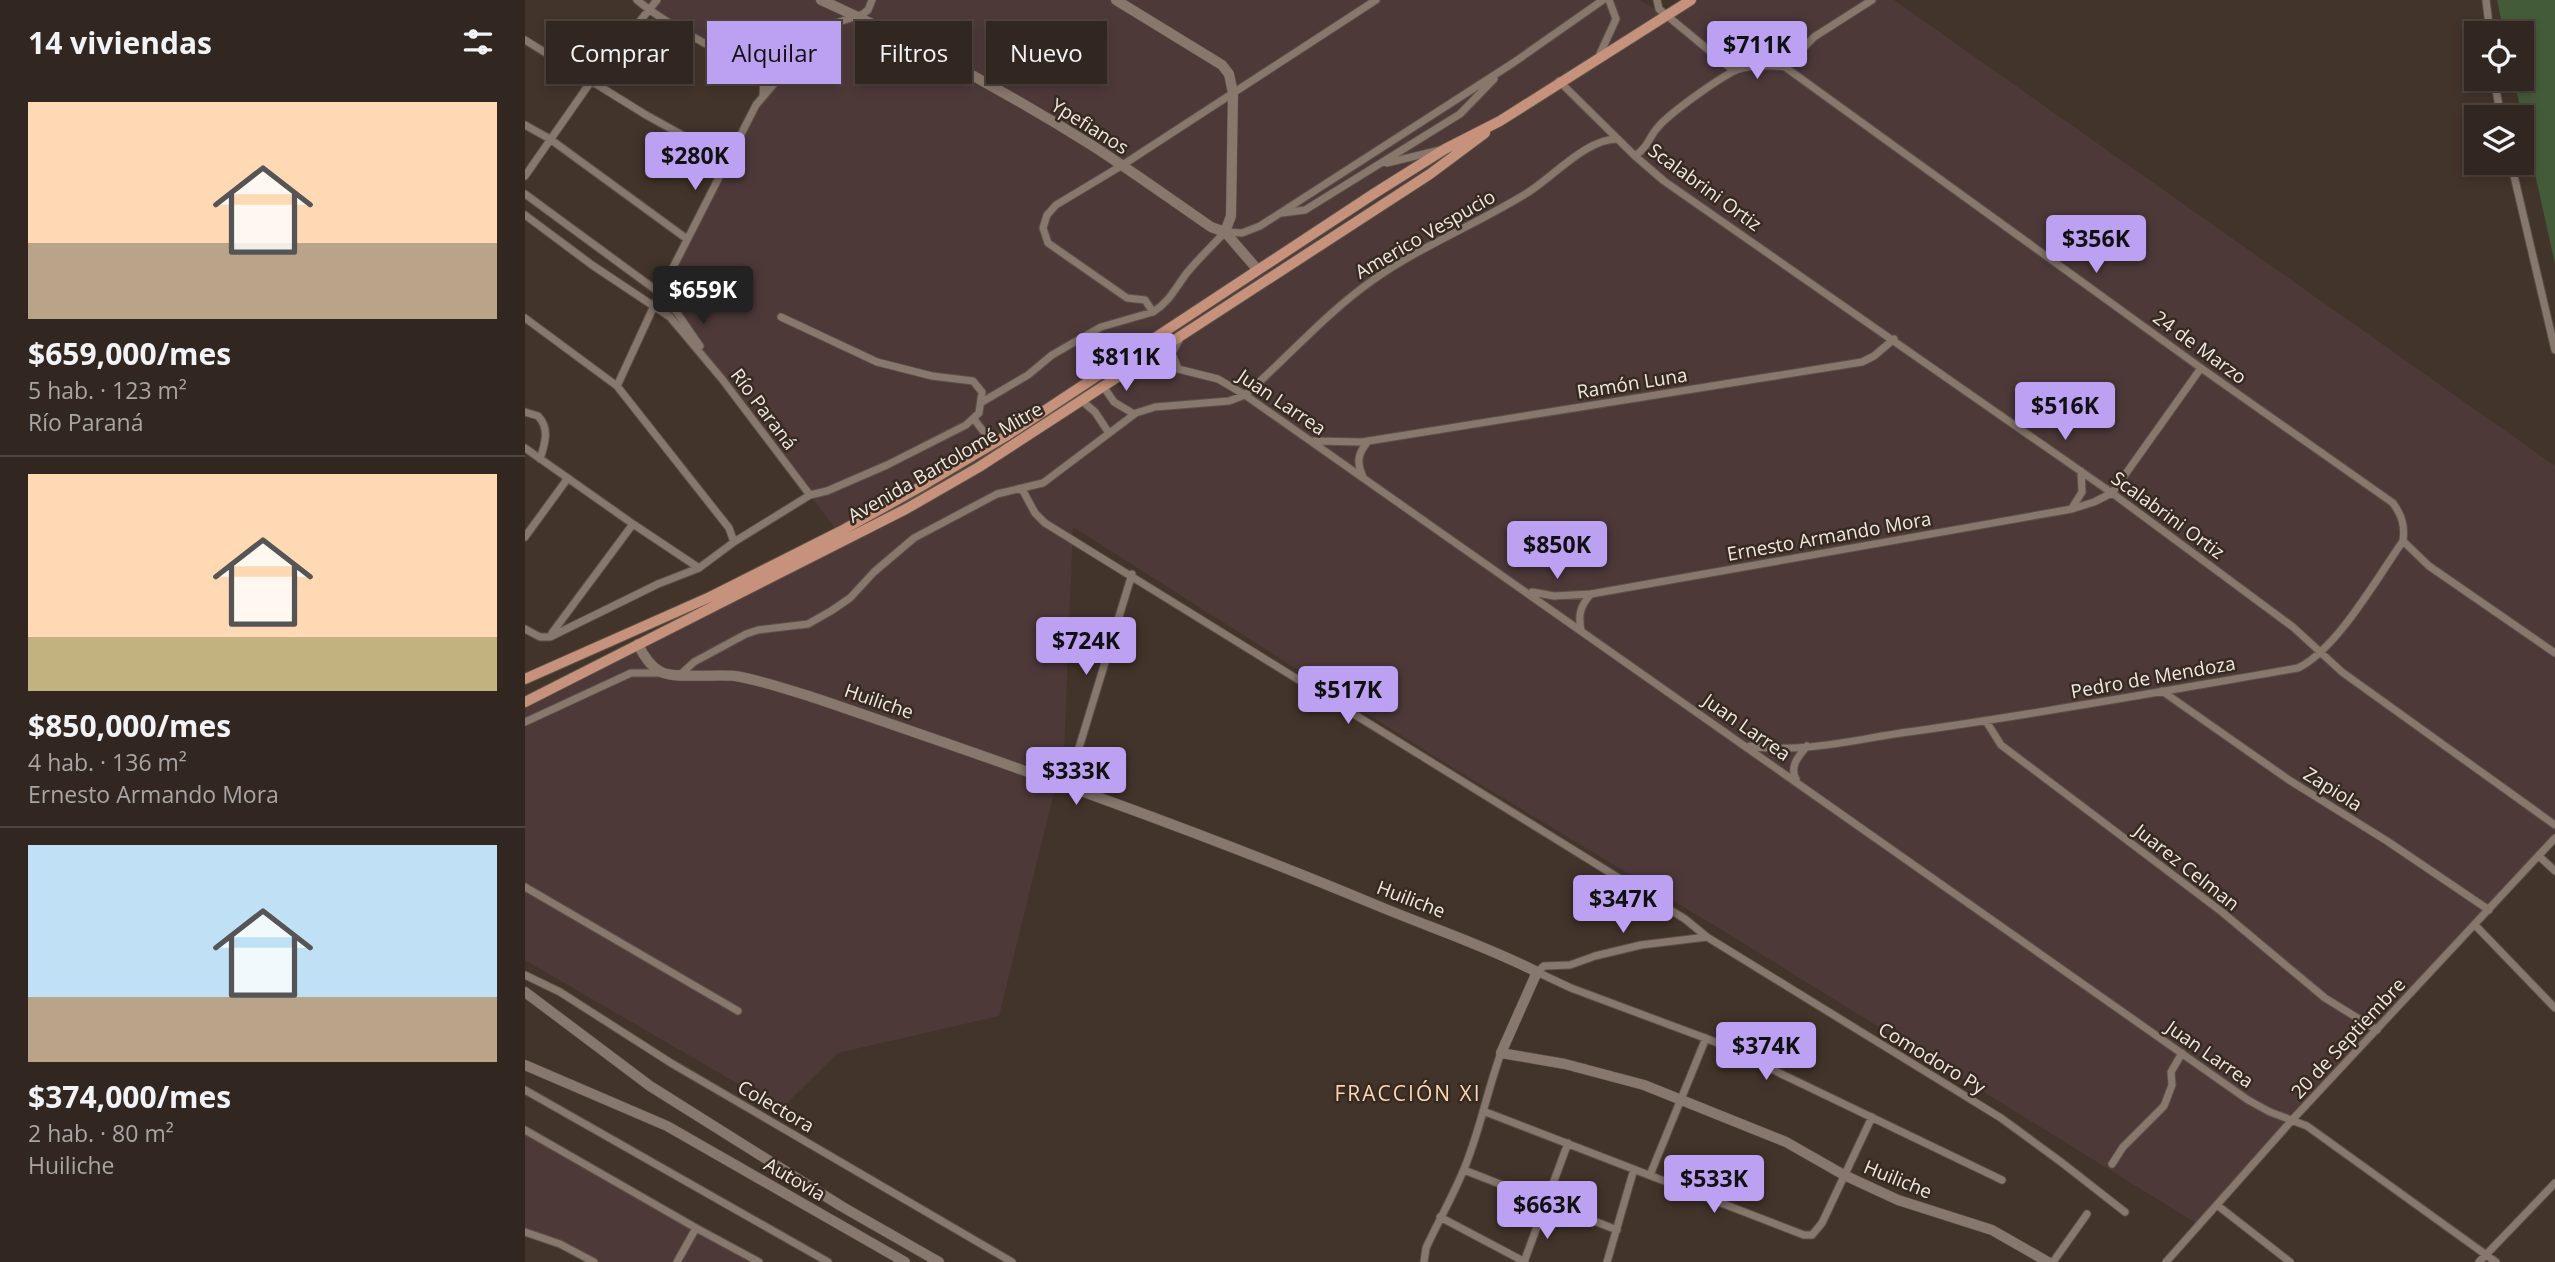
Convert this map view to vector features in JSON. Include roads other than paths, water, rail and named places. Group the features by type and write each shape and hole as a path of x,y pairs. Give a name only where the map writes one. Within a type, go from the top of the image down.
{"main road":[{"name":"Avenida Bartolomé Mitre","path":"525,702 906,509 989,460 1430,174 1559,81 1691,0"},
{"name":"Avenida Bartolomé Mitre","path":"525,678 637,631 748,579 841,531 993,444 1447,148 1500,121"}],"street":[{"path":"637,0 649,10 732,57 760,77 765,87 763,96"},
{"path":"640,21 657,0"},
{"name":"Ypefianos","path":"821,0 937,54 1094,147 1211,227 1225,232"},
{"path":"617,386 654,304 757,105 814,37 836,23 868,10 872,0"},
{"path":"982,402 1092,332 1122,319 1153,312 1167,302 1188,273 1225,232 1231,216 1233,93 1229,74 1222,65 1117,0"},
{"path":"1153,312 1145,300 1127,298 1048,243 1043,228 1047,215 1056,205 1121,166 1376,0"},
{"path":"1225,232 1251,231 1502,71 1606,0 1616,19 1599,57"},
{"path":"1646,0 1656,1 1659,9 1734,71"},
{"path":"1635,156 1647,147 1656,129 1670,116 1734,71 1772,65 1784,67 1814,37 1872,0"},
{"path":"2486,0 2489,21"},
{"path":"525,40 546,53"},
{"name":"24 de Marzo","path":"1784,67 2393,503 2402,516 2403,541"},
{"path":"1280,213 1305,210 1460,114 1502,71"},
{"name":"Scalabrini Ortiz","path":"1559,81 1664,181 2112,493 2293,627 2342,672 2555,825"},
{"path":"525,176 589,84"},
{"path":"598,84 702,146 724,167"},
{"path":"525,125 550,139 687,239"},
{"name":"Americo Vespucio","path":"1245,395 1342,304 1376,278 1530,191 1596,143 1618,139"},
{"path":"1376,166 1447,148"},
{"path":"2514,175 2555,350"},
{"path":"525,194 660,293 685,324 722,379"},
{"name":"Río Paraná","path":"525,215 592,265 670,317 722,379 810,495"},
{"path":"1225,232 1258,269"},
{"path":"525,629 540,637 550,637 658,584 699,568 734,542 810,495 827,491 887,465 974,419 979,413 982,392 974,381 932,376 877,362 781,317"},
{"path":"525,318 617,386 729,528 734,542"},
{"path":"1178,369 1173,353 1175,345 1186,331"},
{"name":"Ramón Luna","path":"1312,441 1368,441 1863,362 1894,340"},
{"name":"Juan Larrea","path":"1131,368 1151,366 1178,369 1218,379 1245,395 2248,1100 2270,1112 2307,1126 2496,1262"},
{"path":"2112,493 2201,368"},
{"path":"1103,386 1114,401 1134,414"},
{"path":"681,674 694,662 746,634 808,624 831,611 850,598 874,572 914,538 987,499 1051,479 1134,414 1154,407 1229,401 1245,395"},
{"path":"1081,400 1095,412 1109,433"},
{"path":"525,412 538,416 545,426 540,459"},
{"path":"974,419 993,444"},
{"path":"1363,477 1357,463 1360,452 1368,441"},
{"path":"525,448 699,568"},
{"path":"2072,509 2082,492 2081,471"},
{"path":"525,537 568,478"},
{"name":"Comodoro Py","path":"1022,489 1035,513 1045,523 1685,919 1707,937 1765,974 2001,1118 2125,1212"},
{"name":"Ernesto Armando Mora","path":"1521,587 1539,594 1591,594 2072,509 2112,493"},
{"path":"550,637 633,524"},
{"path":"2403,541 2429,566 2555,653"},
{"name":"Pedro de Mendoza","path":"1746,746 1770,750 1986,721 2298,668 2332,642 2403,541"},
{"path":"1067,787 1132,575"},
{"path":"1581,630 1579,616 1583,604 1591,594"},
{"path":"638,644 643,656 664,673"},
{"path":"525,722 631,673 664,673"},
{"name":"Huiliche","path":"664,673 717,674 767,682 989,757 1272,861 1492,949 1537,972"},
{"name":"Zapiola","path":"2162,691 2289,780 2489,910"},
{"name":"Juarez Celman","path":"1986,721 2001,745 2222,912 2325,998 2377,1030"},
{"path":"1798,783 1793,773 1794,763 1807,746"},
{"name":"20 de Septiembre","path":"2166,1262 2293,1119 2555,838"},
{"path":"2539,856 2555,871"},
{"path":"525,887 739,1011"},
{"path":"2475,925 2554,1008"},
{"path":"1424,1262 1426,1248 1464,1170 1501,1053 1537,972 1544,966 1570,965 1595,956 1641,946 1707,937"},
{"path":"1537,972 1571,988 1706,1038 2001,1180"},
{"name":"Colectora","path":"525,975 560,992 671,1063 1013,1262"},
{"name":"Autovía","path":"525,992 650,1086 842,1206 939,1262"},
{"path":"1650,1175 1706,1038"},
{"name":"Huiliche","path":"1501,1053 1607,1074 1644,1085 1786,1143 1844,1175 1923,1209 1992,1230 2050,1262"},
{"path":"2112,1164 2123,1147 2164,1106 2172,1085 2171,1073 2182,1053"},
{"name":"Autovía","path":"525,1065 667,1126 905,1262"},
{"path":"525,1090 828,1262"},
{"path":"1483,1111 1804,1235 1812,1235 1822,1223 1872,1116"},
{"path":"525,1130 759,1262"},
{"path":"1440,1217 1524,1262 1568,1143"},
{"path":"1607,1262 1634,1169"},
{"path":"1464,1170 1617,1230"},
{"path":"2479,1262 2555,1183"},
{"path":"2217,1205 2290,1262"},
{"path":"2050,1262 2087,1214"},
{"path":"677,1262 696,1228"},
{"path":"525,1232 560,1244 594,1262"}],"district":[{"name":"FRACCIÓN XI","path":"1408,1094"}]}
